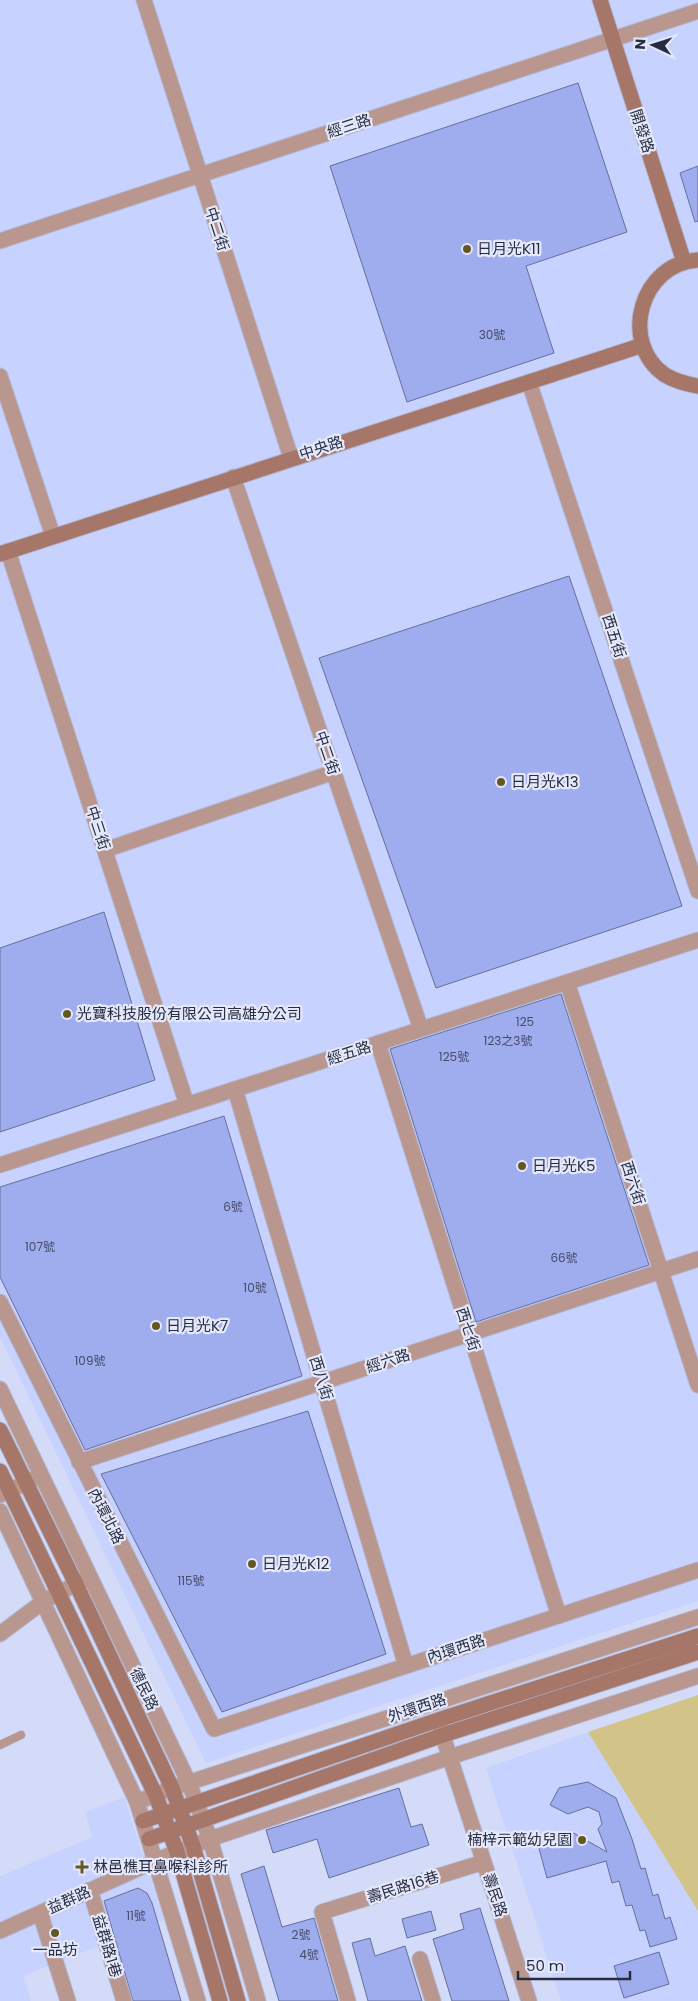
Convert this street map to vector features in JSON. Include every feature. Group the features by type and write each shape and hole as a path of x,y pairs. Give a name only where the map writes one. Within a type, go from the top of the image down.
{"street":[{"name":"中二街","path":"144,0 291,458"},
{"name":"開發路","path":"600,0 612,39 691,261"},
{"name":"經三路","path":"0,241 698,11"},
{"path":"691,261 665,272 656,279 647,292 640,310 639,327 648,357 666,375 681,382 698,386"},
{"name":"中央路","path":"4,552 643,345"},
{"path":"0,376 53,536"},
{"name":"西五街","path":"529,382 698,891"},
{"name":"中二街","path":"233,477 421,1029"},
{"name":"中三街","path":"4,552 105,850 188,1105"},
{"path":"105,850 334,772"},
{"name":"經五路","path":"0,1165 698,940"},
{"name":"西六街","path":"567,982 698,1385"},
{"name":"西七街","path":"378,1043 559,1616"},
{"name":"西八街","path":"235,1089 406,1666"},
{"name":"經六路","path":"79,1462 698,1259"},
{"name":"內環北路","path":"0,1302 214,1729"},
{"name":"德民路","path":"0,1390 189,1782 210,1839 258,2001"},
{"name":"德民路","path":"0,1430 27,1482 172,1788 193,1846 238,2001"},
{"path":"0,1471 5,1493 60,1594 156,1796 177,1852 220,2001"},
{"path":"5,1493 41,1475"},
{"path":"0,1511 138,1802 198,2001"},
{"name":"內環西路","path":"214,1729 698,1570"},
{"path":"0,1634 44,1602 90,1576"},
{"name":"外環西路","path":"138,1802 189,1782 698,1617"},
{"name":"外環西路","path":"143,1820 438,1720 698,1636"},
{"path":"149,1839 443,1735 698,1652"},
{"path":"193,1846 450,1757 698,1676"},
{"name":"壽民路","path":"433,1703 529,2001"},
{"name":"益群路","path":"0,1931 193,1846"},
{"name":"壽民路16巷","path":"348,2001 322,1912 484,1862"},
{"name":"益群路1巷","path":"90,1890 124,2001"},
{"path":"40,1913 68,2001"},
{"path":"420,1959 433,2001"}],"lane":[{"path":"0,1745 21,1735"}],"shaded area":[{"path":"0,0 698,0 698,1601 206,1763 0,1337"},
{"path":"698,1695 698,1911 588,1732"},
{"name":"楠梓示範幼兒園","path":"588,1732 698,1911 698,2001 561,2001 486,1768"},
{"path":"124,1797 164,1920 23,1976 31,2001 0,2001 0,1876 92,1837 85,1812"}],"building":[{"name":"日月光K11","path":"578,83 627,232 526,266 554,353 407,402 330,166"},
{"path":"698,166 698,221 695,222 680,173"},
{"name":"日月光K13","path":"569,576 682,906 436,988 319,658"},
{"name":"光寶科技股份有限公司高雄分公司","path":"104,912 155,1080 0,1132 0,948"},
{"name":"日月光K5","path":"561,994 649,1265 476,1322 390,1049"},
{"name":"日月光K7","path":"224,1116 302,1376 85,1450 0,1277 0,1187"},
{"name":"日月光K12","path":"308,1411 386,1654 222,1712 101,1474"},
{"path":"588,1782 616,1798 641,1869 645,1868 653,1896 658,1894 665,1919 670,1917 677,1939 650,1947 645,1930 640,1931 632,1905 626,1906 619,1881 612,1883 606,1861 547,1878 537,1841 570,1831 607,1852 598,1829 602,1824 599,1812 588,1807 568,1814 550,1805 559,1788"},
{"path":"399,1788 411,1827 422,1824 429,1845 329,1878 317,1839 273,1853 266,1830"},
{"path":"264,1866 282,1927 314,1918 338,2001 279,2001 241,1874"},
{"path":"138,1888 147,1893 152,1903 181,2001 133,2001 104,1901"},
{"path":"480,1908 509,2001 452,2001 433,1939 464,1929 460,1914"},
{"path":"431,1911 436,1930 407,1938 402,1919"},
{"path":"370,1938 375,1956 405,1946 422,2001 368,2001 352,1943"},
{"path":"659,1952 669,1984 624,1998 614,1966"}],"place":[{"name":"日月光K11","path":"467,249"},
{"name":"日月光K13","path":"501,782"},
{"name":"光寶科技股份有限公司高雄分公司","path":"67,1014"},
{"name":"日月光K5","path":"522,1166"},
{"name":"日月光K7","path":"156,1326"},
{"name":"日月光K12","path":"252,1564"},
{"name":"楠梓示範幼兒園","path":"582,1840"},
{"name":"林邑樵耳鼻喉科診所","path":"82,1867"},
{"name":"一品坊","path":"55,1933"}]}
